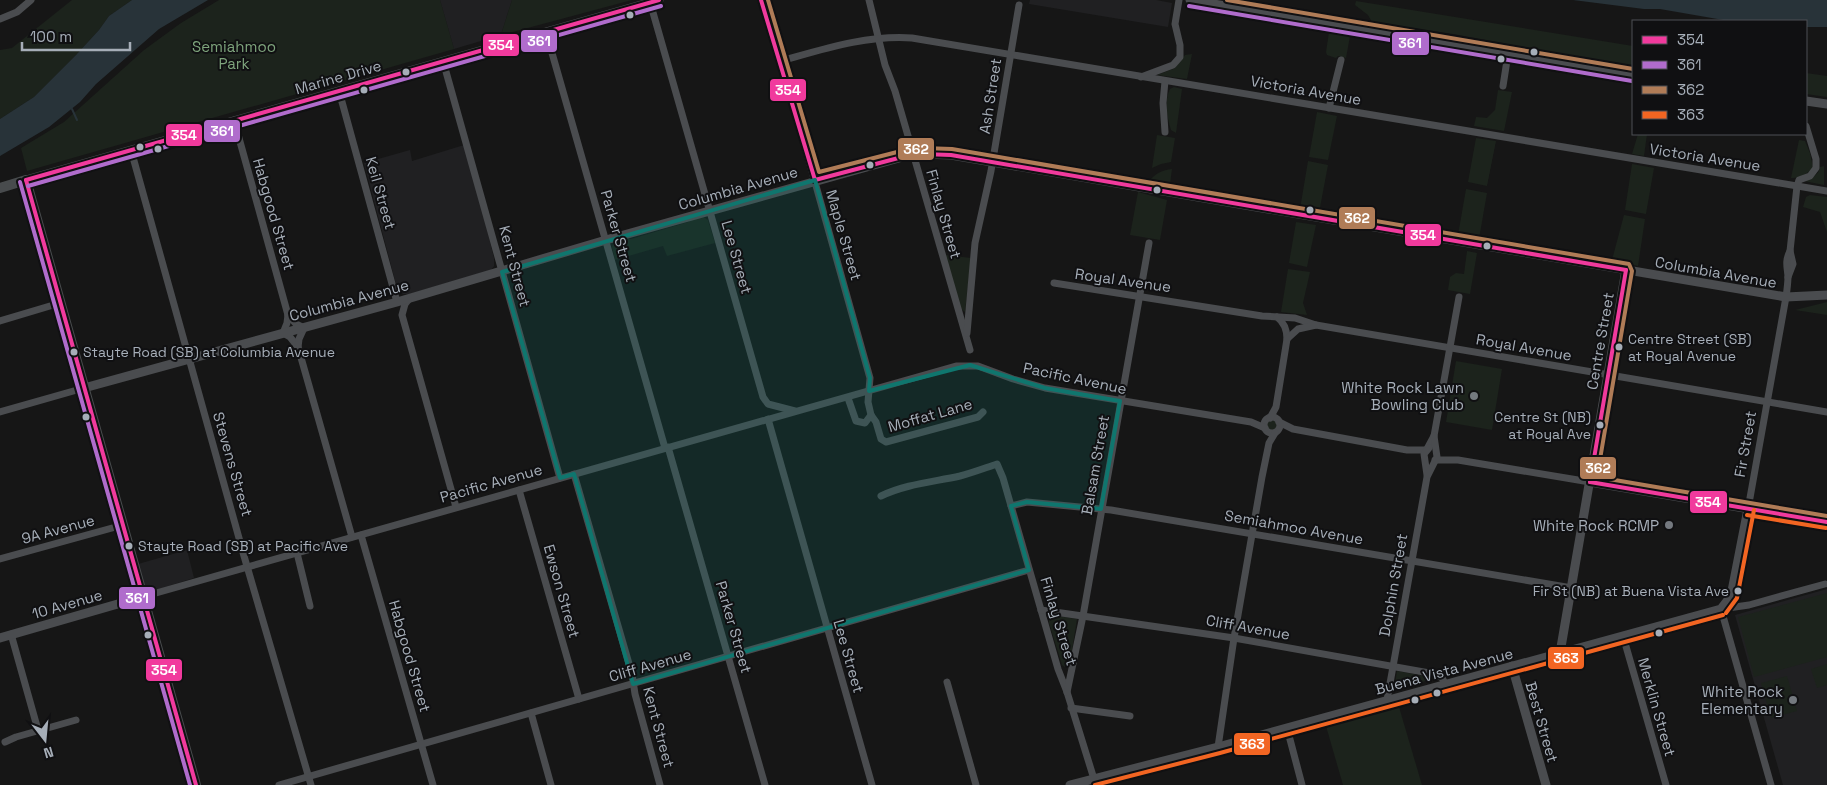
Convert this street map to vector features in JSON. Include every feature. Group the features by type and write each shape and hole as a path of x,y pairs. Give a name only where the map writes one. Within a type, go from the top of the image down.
{"main road":[{"path":"0,188 26,180 196,785"}],"street":[{"path":"0,19 17,12 31,0"},
{"name":"Maple Street","path":"762,0 781,61 870,378 868,392"},
{"name":"Finlay Street","path":"869,0 878,37 970,350"},
{"path":"1141,77 1173,65 1180,56 1180,45 1175,24 1179,0"},
{"path":"1190,0 1632,75"},
{"name":"Marine Drive","path":"26,180 655,1"},
{"name":"Lee Street","path":"655,1 710,210 763,397 768,404 796,412"},
{"name":"Ash Street","path":"966,338 975,243 993,161 1018,5"},
{"name":"Parker Street","path":"546,32 765,785"},
{"name":"Victoria Avenue","path":"781,61 834,46 878,37 923,40 1827,191"},
{"path":"1503,86 1508,54"},
{"path":"1329,108 1341,60"},
{"name":"Kent Street","path":"443,61 560,478"},
{"path":"1165,81 1163,102 1165,132"},
{"name":"Keil Street","path":"339,91 397,302"},
{"path":"1807,101 1827,104"},
{"name":"Habgood Street","path":"234,120 288,315"},
{"path":"1797,186 1799,180 1810,176 1816,168 1816,159 1807,129"},
{"name":"Stevens Street","path":"130,150 311,785"},
{"name":"Columbia Avenue","path":"84,388 397,302 814,180 913,155 951,155 993,161 1786,297 1827,295"},
{"name":"Fir Street","path":"1721,609 1731,596 1748,509 1786,297 1788,277 1786,266 1790,252 1797,186"},
{"name":"Balsam Street","path":"1067,692 1083,616 1149,243"},
{"name":"Centre Street","path":"1560,653 1626,270"},
{"name":"Royal Avenue","path":"1054,283 1139,298 1295,318 1316,325 1827,412"},
{"path":"1426,454 1434,436 1459,296"},
{"path":"402,316 405,304 410,298"},
{"path":"0,321 60,303"},
{"path":"386,305 394,307 402,316 456,507"},
{"path":"288,315 296,324 304,328 299,339 298,348"},
{"path":"288,315 283,332 290,337 298,348 352,537"},
{"path":"1218,747 1234,638 1269,443 1280,427 1274,419 1287,339 1285,326 1276,317"},
{"path":"1287,339 1298,329 1316,325"},
{"name":"Pacific Avenue","path":"142,597 956,366 978,366 1045,388 1250,422 1265,429"},
{"path":"0,412 84,388"},
{"path":"848,398 856,421 865,423 871,415 868,392"},
{"name":"Moffat Lane","path":"871,415 876,422 881,439 883,442 886,442 978,417 983,412"},
{"name":"Lee Street","path":"768,419 872,785"},
{"path":"1269,443 1265,423 1274,419"},
{"path":"1274,419 1294,429 1426,454"},
{"name":"Pacific Avenue","path":"1250,422 1274,419"},
{"path":"1265,429 1270,433 1294,429"},
{"path":"1434,436 1438,455 1435,460"},
{"path":"1426,454 1432,448 1458,460"},
{"path":"1426,454 1430,462 1435,460 1458,460 1827,522"},
{"name":"Dolphin Street","path":"1426,454 1428,475"},
{"name":"Dolphin Street","path":"1387,700 1428,475 1435,460"},
{"name":"Finlay Street","path":"881,496 909,486 960,476 997,464 1003,478 1058,668 1095,782"},
{"name":"Kent Street","path":"574,474 632,674 660,785"},
{"name":"Ewson Street","path":"519,490 579,699"},
{"name":"Semiahmoo Avenue","path":"1011,506 1027,502 1101,509 1572,588"},
{"name":"9A Avenue","path":"0,559 122,525"},
{"name":"Habgood Street","path":"361,535 433,785"},
{"path":"297,553 310,606"},
{"name":"Cliff Avenue","path":"279,785 1029,570"},
{"name":"Buena Vista Avenue","path":"1070,785 1095,782 1721,609 1749,605 1826,584"},
{"name":"10 Avenue","path":"0,638 142,597"},
{"path":"1721,609 1771,785"},
{"name":"Cliff Avenue","path":"1041,610 1234,638 1434,674 1442,678 1446,684"},
{"path":"11,634 38,730"},
{"name":"Merklin Street","path":"1623,636 1666,785"},
{"name":"Best Street","path":"1512,666 1546,785"},
{"path":"947,682 976,785"},
{"path":"1071,708 1130,716"},
{"path":"531,713 551,785"},
{"path":"5,742 38,730 76,720"},
{"path":"1287,728 1302,785"}],"highlighted area":[{"path":"815,180 870,378 869,391 970,365 1045,388 1120,401 1101,509 1027,502 1011,506 1029,570 633,684 574,474 560,478 502,272"}],"shaded area":[{"path":"132,0 208,0 159,29 96,84 80,102 49,127 0,156 0,119 34,97 76,55 109,16"},
{"path":"440,0 512,0 501,35 454,49"},
{"path":"1030,0 1156,0 1172,3 1168,27 1029,4"},
{"path":"1573,0 1827,0 1827,27 1807,27 1807,20 1723,20 1660,9 1644,9"},
{"path":"464,145 484,217 494,258 494,266 491,270 409,294 403,294 397,288 364,163 410,150 412,161"},
{"path":"187,550 194,578 156,590 150,590 145,587 138,564"},
{"name":"White Rock Elementary","path":"1827,589 1827,785 1783,785 1735,615"}],"green space":[{"path":"72,0 132,0 109,16 76,55 34,97 0,119 0,50 12,48"},
{"name":"Semiahmoo Park","path":"219,0 440,0 454,49 27,171 21,148 64,122 144,50 181,23"},
{"path":"512,0 632,0 501,35"},
{"path":"1356,1 1632,46 1632,67 1453,34 1372,22 1368,15 1355,5"},
{"path":"1329,32 1350,36 1346,58 1338,56 1336,58 1327,55"},
{"path":"1192,54 1187,79 1157,75 1175,68 1185,55"},
{"path":"1807,73 1827,76 1827,97 1807,94"},
{"path":"1174,87 1182,89 1176,133 1171,130 1167,109 1168,93"},
{"path":"1498,90 1512,92 1504,131 1474,126 1476,117 1487,118 1495,110"},
{"path":"1317,112 1337,116 1328,160 1309,157"},
{"path":"1157,135 1175,138 1171,162 1152,168"},
{"path":"1638,135 1647,135 1644,156 1632,154"},
{"path":"1476,138 1496,141 1487,186 1468,182"},
{"path":"1799,140 1805,141 1813,168 1803,175 1791,178"},
{"path":"1308,161 1328,165 1319,213 1300,209"},
{"path":"1632,164 1654,168 1646,214 1625,210"},
{"path":"1824,166 1824,185 1804,181 1816,174 1820,167"},
{"path":"1172,169 1170,184 1149,181 1159,172"},
{"path":"1466,189 1487,193 1479,239 1458,235"},
{"path":"1138,192 1167,200 1160,240 1130,235"},
{"path":"1810,195 1827,197 1827,232 1820,212 1803,207 1806,197"},
{"path":"1624,215 1645,219 1638,266 1612,260"},
{"path":"702,216 708,220 715,243 667,256 663,246 615,260 612,247 614,242 624,238 631,239"},
{"path":"1296,222 1316,225 1307,267 1289,263"},
{"path":"1467,251 1477,253 1470,294 1448,290 1450,277 1456,273 1464,274"},
{"path":"945,255 971,258 965,312 960,308"},
{"path":"1288,269 1310,272 1303,303 1307,315 1281,312"},
{"path":"1827,302 1827,315 1795,310"},
{"name":"White Rock Lawn Bowling Club","path":"1456,361 1502,369 1492,430 1446,422"},
{"path":"1270,419 1274,419 1278,425 1274,431 1270,431 1266,427 1266,423"},
{"path":"1827,593 1827,657 1754,677 1738,617"},
{"path":"1052,615 1077,619 1070,663 1065,667 1062,665 1049,623"},
{"path":"1827,664 1827,685 1817,688 1811,669"},
{"path":"1397,671 1436,678 1394,690"},
{"path":"1787,676 1797,711 1771,718 1761,683"},
{"path":"1399,707 1422,785 1343,785 1326,726"}],"waterway":[{"path":"72,109 77,120"}],"transit line":[{"name":"354","path":"26,180 659,0"},
{"name":"354","path":"761,0 815,180"},
{"name":"362","path":"768,0 819,172 905,150 923,148 952,149 1629,264 1632,271 1597,477 1827,516"},
{"name":"362","path":"1227,0 1632,69"},
{"name":"361","path":"28,186 661,6"},
{"name":"361","path":"1189,6 1632,81"},
{"name":"354","path":"815,180 906,156 923,154 951,155 1626,270"},
{"name":"354","path":"26,180 196,785"},
{"name":"361","path":"20,182 190,785"},
{"name":"354","path":"1590,482 1626,270"},
{"name":"354","path":"1590,482 1827,522"},
{"name":"363","path":"1726,613 1737,598 1754,510"},
{"name":"363","path":"1747,515 1826,528"},
{"name":"363","path":"1095,785 1220,753 1723,615"}],"place":[{"name":"Centre Street (SB) at Royal Avenue","path":"1619,347"},
{"name":"Stayte Road (SB) at Columbia Avenue","path":"74,352"},
{"name":"White Rock Lawn Bowling Club","path":"1474,396"},
{"name":"Centre St (NB) at Royal Ave","path":"1600,425"},
{"name":"White Rock RCMP","path":"1669,525"},
{"name":"Stayte Road (SB) at Pacific Ave","path":"129,546"},
{"name":"Fir St (NB) at Buena Vista Ave","path":"1738,591"},
{"name":"White Rock Elementary","path":"1793,700"}]}
